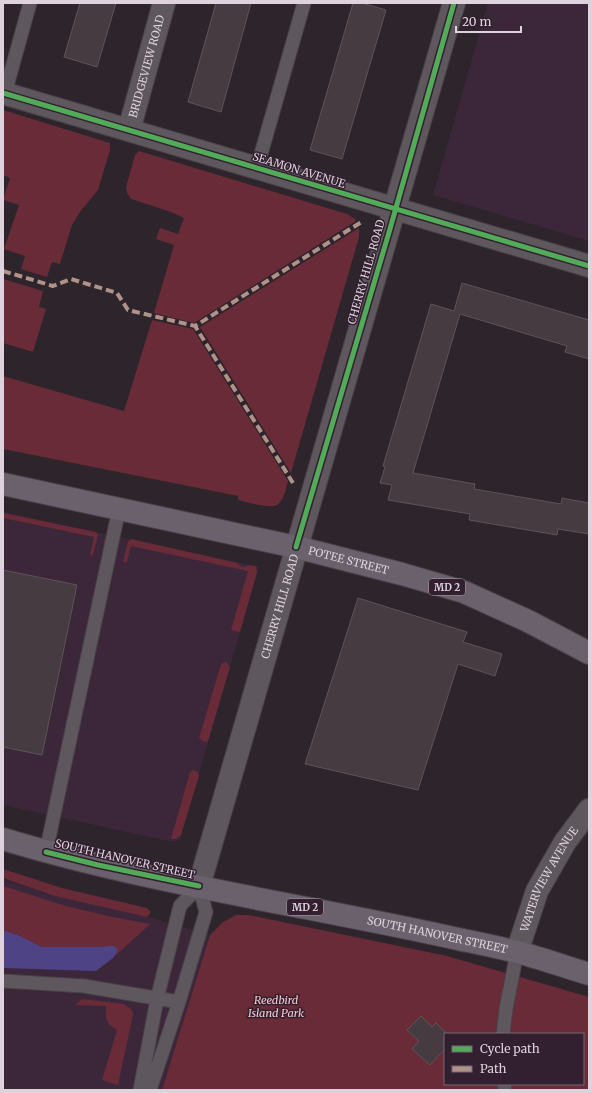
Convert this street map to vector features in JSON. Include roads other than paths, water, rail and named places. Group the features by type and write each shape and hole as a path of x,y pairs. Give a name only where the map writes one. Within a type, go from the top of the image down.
{"main road":[{"name":"POTEE STREET","path":"3,484 296,547 402,574 464,592 528,621 589,653"},
{"name":"SOUTH HANOVER STREET","path":"3,839 98,865 412,928 517,952 589,974"}],"street":[{"name":"BRIDGEVIEW ROAD","path":"129,130 164,3"},
{"name":"CHERRY HILL ROAD","path":"199,886 454,3"},
{"name":"SEAMON AVENUE","path":"4,93 589,266"},
{"name":"WATERVIEW AVENUE","path":"517,952 537,891 565,842 589,810"}],"lane":[{"path":"4,93 30,3"},
{"path":"257,168 304,3"},
{"path":"46,852 118,509"},
{"path":"140,1090 157,999 180,906 199,886"},
{"path":"150,1090 179,1002 206,912 199,886"},
{"path":"503,1033 506,1009 517,952"},
{"path":"3,981 84,986 179,1002"}],"park label":[{"name":"Reedbird Island Park","path":"276,1006"}]}
